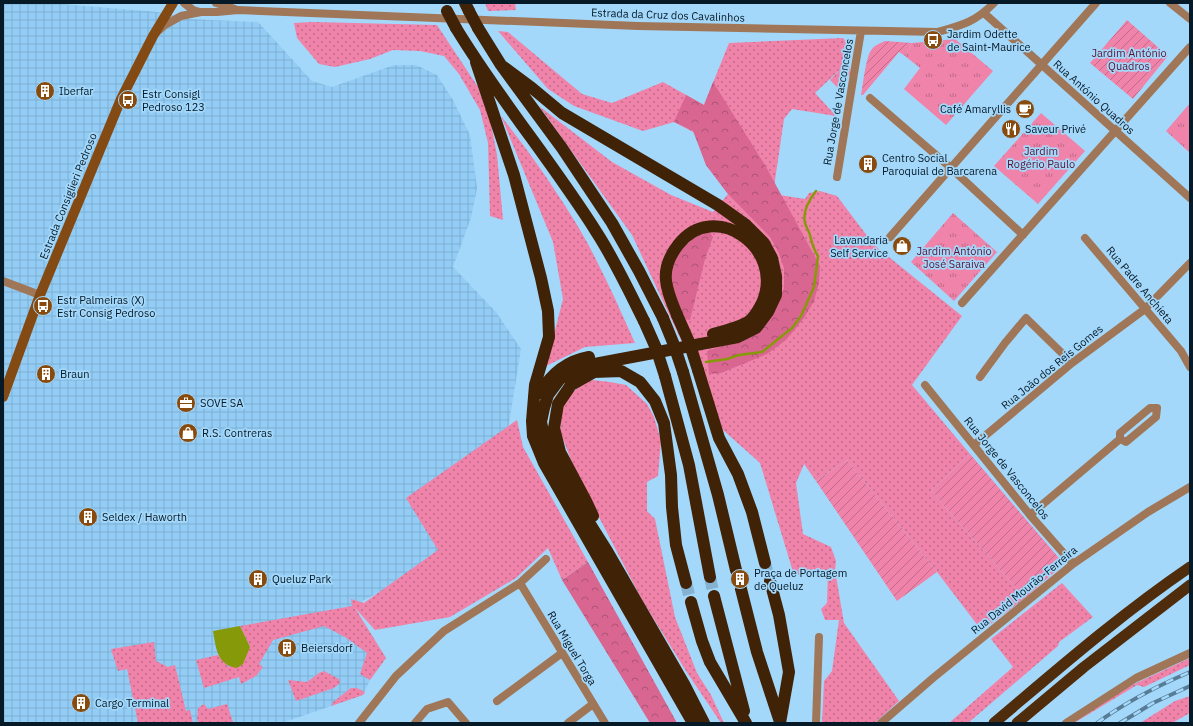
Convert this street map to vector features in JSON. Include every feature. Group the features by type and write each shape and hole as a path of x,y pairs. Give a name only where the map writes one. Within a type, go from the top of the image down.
{"highway":[{"path":"446,7 456,28 476,62 597,233 644,321 656,348 665,376 688,466 710,577"},
{"path":"467,7 501,65 562,148 612,223 663,318 683,372 718,495 736,570"},
{"path":"476,62 514,175 541,278 548,311 549,337 535,385 532,421 533,436 544,463 693,723"},
{"path":"501,65 532,88 562,114 718,205 746,225 764,243 772,258 776,276 776,295 768,312 756,328 738,337 584,366 572,371 560,379 548,395 541,422 545,441 578,505 607,551 684,684 704,723"},
{"path":"533,404 541,390 554,373 567,363 582,358 707,336 733,329 749,321 760,308 767,293 767,273 763,259 752,243 739,232 722,227 704,228 685,236 671,254 665,272 667,290 678,315 689,342 719,438 738,474 750,506 765,563"},
{"path":"607,551 586,501 560,452 554,428 558,404 571,385 594,372 621,371 640,382 655,401 664,423 671,475 672,507 676,545 686,583"},
{"path":"994,723 1104,630 1190,566"},
{"path":"770,581 779,615 788,672 780,723"},
{"path":"1017,723 1084,667 1190,585"},
{"path":"741,589 757,652 780,723"},
{"path":"714,596 747,723"},
{"path":"691,602 702,641 710,662 747,723"},
{"path":"684,684 710,723"}],"main road":[{"name":"Estrada Consiglieri Pedroso","path":"3,397 40,295 121,99 153,36 171,6"}],"street":[{"name":"Estrada da Cruz dos Cavalinhos","path":"184,3 193,10 201,12"},
{"name":"Estrada da Cruz dos Cavalinhos","path":"216,3 238,10"},
{"name":"Estrada da Cruz dos Cavalinhos","path":"153,36 174,19 181,16 201,12 238,10 638,26 938,32 964,25 984,13 994,3"},
{"path":"890,237 1096,3"},
{"path":"1170,3 1190,19"},
{"name":"Rua António Quadros","path":"984,13 1190,198"},
{"name":"Rua Jorge de Vasconcelos","path":"837,177 861,31"},
{"path":"962,303 1190,47"},
{"path":"870,98 951,168 1023,235"},
{"name":"Rua Padre Anchieta","path":"1085,238 1181,351 1190,367"},
{"name":"Rua João dos Reis Gomes","path":"974,445 1072,363 1146,309 1190,263"},
{"path":"3,281 40,295"},
{"path":"980,377 1026,318 1072,363"},
{"name":"Rua Jorge de Vasconcelos","path":"925,385 1030,515 1073,564"},
{"path":"1030,515 1120,439 1120,433 1150,408 1157,408 1156,417 1126,442 1120,439"},
{"name":"Rua David Mourão-Ferreira","path":"881,723 933,678 1073,564 1148,512 1190,487"},
{"path":"359,723 396,676 444,630 520,584 546,559"},
{"name":"Rua Miguel Torga","path":"520,584 604,723"},
{"path":"816,723 819,637"},
{"path":"497,701 562,653"},
{"path":"1066,723 1136,678 1190,653"},
{"path":"414,723 427,709 448,702 466,723"},
{"path":"568,723 593,704"}],"shaded area":[{"path":"3,3 50,3 158,12 190,19 258,22 312,81 332,87 394,65 416,65 437,75 453,100 470,135 477,188 471,218 453,267 496,312 521,349 508,430 452,554 353,606 386,658 370,680 363,695 282,723 3,723"},
{"path":"240,626 250,647 243,664 237,668 230,666 221,659 213,631"}],"green space":[{"path":"485,3 515,3 516,10 488,11"},
{"name":"Jardim António Quadros","path":"1127,20 1168,56 1133,99 1090,63"},
{"path":"313,22 437,25 478,87 491,124 497,155 503,220 490,216 488,143 480,110 459,74 444,56 420,51 393,50 370,59 335,67 319,64 297,38 294,23"},
{"path":"498,31 508,32 582,94 612,103 663,82 704,105 729,43 843,38 850,46 850,60 815,93 836,116 792,109 784,119 773,194 805,199 809,193 820,191 837,196 874,245 962,316 912,385 970,454 931,491 1025,598 982,631 937,572 847,460 816,481 804,464 796,483 803,534 831,547 836,561 835,570 844,623 899,701 875,723 822,723 824,681 832,671 839,620 825,620 821,609 827,603 828,571 794,575 760,463 723,430 632,235 539,106 612,162 671,195 713,212 728,194 706,165 695,133 674,122 643,131 574,106 548,89"},
{"path":"955,39 993,71 946,125 904,89 920,68 905,56 912,43"},
{"path":"885,41 912,43 905,56 899,52 863,95 861,95 866,64 870,52 875,46"},
{"path":"850,60 850,75 837,87 830,80"},
{"path":"713,82 765,165 820,266 819,283 814,301 804,318 786,340 767,354 721,373 709,374 707,351 751,337 779,302 784,288 784,268 778,251 770,237 728,194 706,165 693,131 674,122 686,95 704,105"},
{"path":"1190,103 1190,153 1166,131"},
{"name":"Jardim Rogério Paulo","path":"1041,113 1085,151 1038,204 994,166"},
{"path":"501,116 548,180 583,235 606,280 635,343 585,347 546,366 563,299 553,242"},
{"name":"Jardim António José Saraiva","path":"953,213 997,252 954,301 911,262"},
{"path":"709,231 713,237 705,259 690,320 684,319 671,284 671,272 677,254 694,237"},
{"path":"592,380 626,385 647,404 654,417 661,441 658,476 647,482 647,511 655,519 675,617 697,673 711,695 724,723 721,723 686,671 642,600 576,473 560,431 562,408 570,395 582,384"},
{"path":"517,420 523,447 588,562 562,580 548,548 516,578 450,617 375,630 355,608 386,658 370,680 360,674 367,653 345,637 324,626 273,640 259,664 263,667 256,676 241,684 239,677 204,688 196,660 218,655 229,667 250,647 240,626 352,606 351,599 364,603 438,550 406,498"},
{"path":"970,454 1064,564 1025,598 931,491"},
{"path":"847,460 937,572 897,601 816,481"},
{"path":"588,562 677,723 650,723 562,580"},
{"path":"1062,583 1093,617 1059,642 1058,646 968,723 949,723 1013,667 991,639"},
{"path":"154,642 156,661 168,667 175,665 186,711 190,710 193,723 138,723 127,669 118,671 111,649"},
{"path":"1190,658 1190,665 1144,687 1137,685 1074,723 1070,723 1128,687"},
{"path":"324,671 339,679 340,683 334,688 296,701 288,680 307,682"},
{"path":"351,688 357,688 365,692 363,695 331,706 333,702"},
{"path":"1190,696 1190,713 1172,723 1140,723 1175,701"},
{"path":"204,704 208,709 227,704 233,722 199,723 197,720 198,708"}],"waterway":[{"path":"706,362 762,352 792,328 801,316 814,287 818,256 804,219 807,206 816,191"}],"tunnel":[{"path":"765,563 770,581"},
{"path":"736,570 741,589"},
{"path":"710,577 714,596"},
{"path":"686,583 691,602"}],"railway":[{"path":"1097,723 1142,695 1190,672"},
{"path":"1120,723 1153,703 1190,686"}],"place":[{"name":"Jardim Odette de Saint-Maurice","path":"933,40"},
{"name":"Iberfar","path":"45,91"},
{"name":"Estr Consigl Pedroso 123","path":"128,100"},
{"name":"Café Amaryllis","path":"1025,109"},
{"name":"Saveur Privé","path":"1011,129"},
{"name":"Centro Social Paroquial de Barcarena","path":"868,164"},
{"name":"Lavandaria Self Service","path":"902,246"},
{"name":"Estr Palmeiras (X) Estr Consig Pedroso","path":"43,306"},
{"name":"Braun","path":"46,374"},
{"name":"SOVE SA","path":"186,403"},
{"name":"R.S. Contreras","path":"188,433"},
{"name":"Seldex / Haworth","path":"88,517"},
{"name":"Queluz Park","path":"258,579"},
{"name":"Praça de Portagem de Queluz","path":"740,579"},
{"name":"Beiersdorf","path":"287,648"},
{"name":"Cargo Terminal","path":"81,703"}]}
